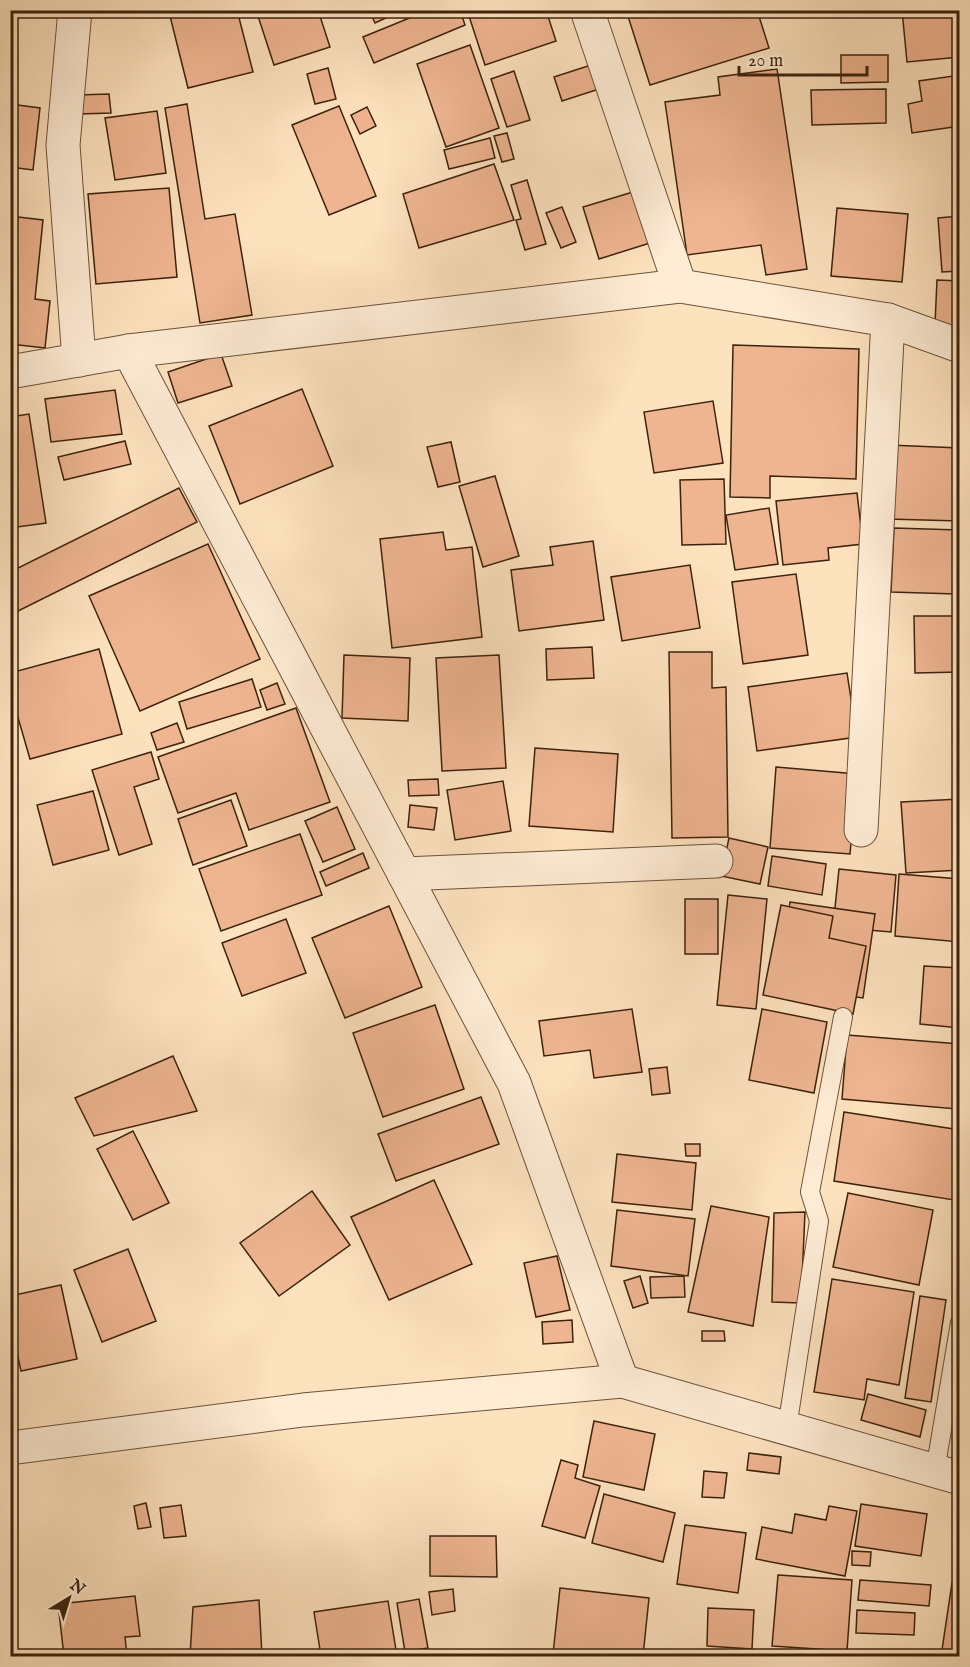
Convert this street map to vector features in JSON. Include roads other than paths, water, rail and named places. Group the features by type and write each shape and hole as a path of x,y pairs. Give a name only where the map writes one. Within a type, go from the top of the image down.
{"street":[{"path":"75,10 63,145 79,360"},
{"path":"587,10 680,286"},
{"path":"10,372 129,351 680,286 888,320 960,346"},
{"path":"861,830 888,320"},
{"path":"129,351 514,1083 622,1382"},
{"path":"404,874 716,861"},
{"path":"10,1448 303,1410 622,1382 947,1474"}],"lane":[{"path":"787,1428 819,1221 810,1192 843,1017"},
{"path":"947,1474 960,1323"}]}
